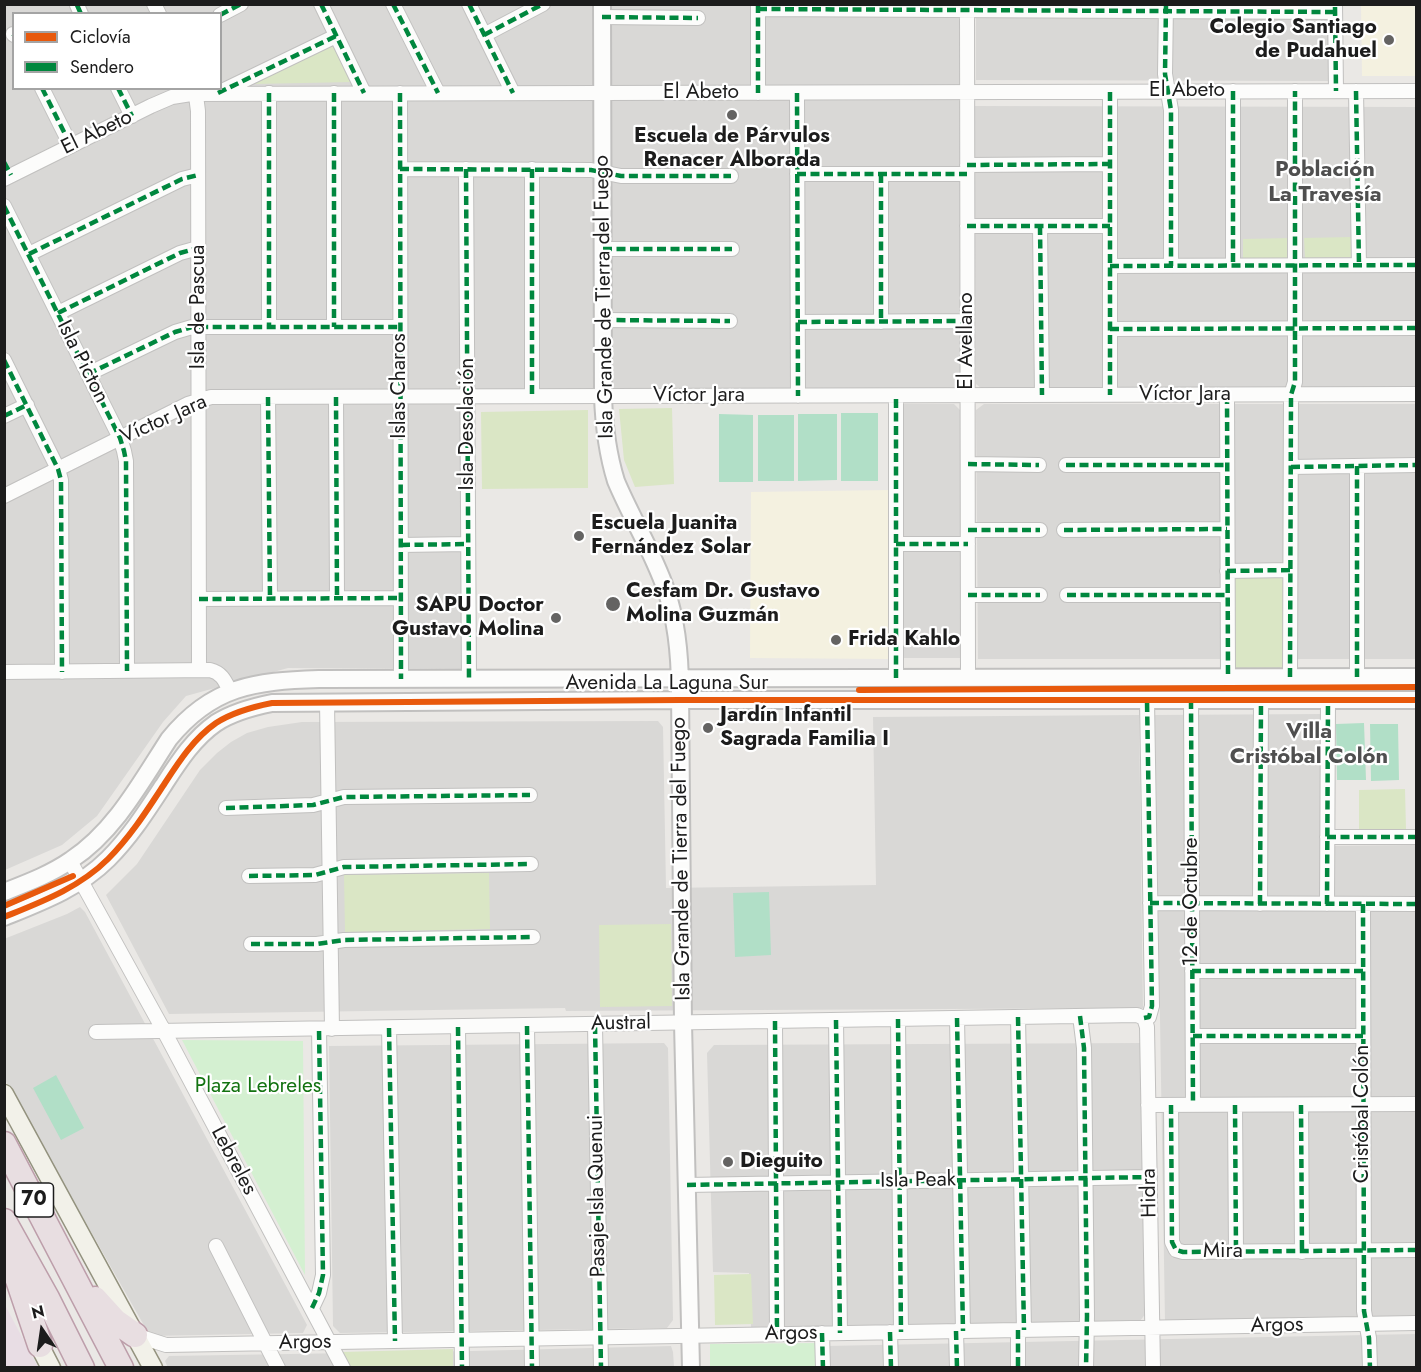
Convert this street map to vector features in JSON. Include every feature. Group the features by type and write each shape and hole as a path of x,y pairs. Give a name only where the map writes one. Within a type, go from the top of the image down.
{"highway":[{"name":"70","path":"4,1144 121,1368"},
{"name":"70","path":"4,1221 82,1368"},
{"path":"4,1248 18,1280 40,1346"},
{"path":"63,1256 89,1292 115,1321 135,1335"}],"main road":[{"path":"4,1094 152,1366"},
{"path":"4,1280 51,1368"}],"street":[{"path":"222,14 241,4"},
{"path":"321,4 364,93"},
{"path":"393,4 438,93"},
{"path":"469,4 513,93"},
{"path":"484,36 543,4"},
{"path":"758,93 758,7 1335,8 1336,91"},
{"name":"El Avellano","path":"967,8 968,678"},
{"path":"1166,8 1165,74 1171,110 1171,266"},
{"path":"602,11 699,18"},
{"name":"Isla Grande de Tierra del Fuego","path":"602,11 605,438 610,465 622,496 666,589 676,637 680,678 683,1023 690,1368"},
{"path":"218,93 336,36"},
{"path":"43,90 71,146"},
{"path":"119,90 132,116"},
{"name":"El Abeto","path":"8,177 172,97 195,91 218,93 1416,91"},
{"name":"Isla de Pascua","path":"195,91 198,111 199,670"},
{"path":"1233,91 1233,266"},
{"path":"1290,677 1291,395 1295,382 1295,91"},
{"path":"1356,91 1359,265"},
{"path":"1110,92 1110,395"},
{"path":"269,93 269,327"},
{"path":"334,93 334,327"},
{"name":"Islas Charos","path":"400,93 401,679"},
{"path":"797,93 798,396"},
{"path":"4,162 8,177"},
{"path":"797,174 881,174 1110,164"},
{"path":"400,169 591,170 621,176 731,176"},
{"name":"Isla Desolación","path":"466,169 469,679"},
{"path":"532,170 532,396"},
{"path":"881,174 881,322"},
{"path":"29,254 182,179 198,175"},
{"name":"Isla Picton","path":"4,206 124,450 126,461 127,671"},
{"path":"967,226 1110,226"},
{"path":"1040,226 1042,395"},
{"path":"58,313 180,253 198,248"},
{"path":"603,249 732,249"},
{"path":"1110,266 1416,265"},
{"path":"603,320 730,321"},
{"path":"798,322 968,321"},
{"path":"88,374 184,329 199,327 400,327"},
{"path":"1110,329 1416,328"},
{"path":"4,360 58,469 62,493 62,672"},
{"name":"Víctor Jara","path":"4,496 199,400 211,397 1416,393"},
{"path":"1227,395 1228,677"},
{"path":"896,396 896,678"},
{"path":"268,397 270,598"},
{"path":"336,397 337,598"},
{"path":"4,416 27,405"},
{"path":"968,464 1039,465"},
{"path":"1066,465 1227,465"},
{"path":"1291,466 1416,465"},
{"path":"1357,466 1357,677"},
{"path":"1064,530 1227,529"},
{"path":"896,544 1040,530"},
{"path":"401,545 468,544"},
{"path":"1227,571 1290,570"},
{"path":"968,595 1040,595"},
{"path":"1067,595 1227,595"},
{"path":"199,599 401,598"},
{"path":"4,672 210,670 219,673 230,691"},
{"name":"Avenida La Laguna Sur","path":"4,892 70,861 95,841 113,821 178,728 204,705 230,691 262,684 293,680 401,679 1416,677"},
{"name":"Avenida La Laguna Sur","path":"4,917 81,881 107,860 138,824 188,751 206,732 215,724 236,713 260,705 285,702 681,700 1416,700"},
{"path":"1144,1018 1149,1017 1152,1010 1147,700"},
{"name":"12 de Octubre","path":"1191,700 1193,1105"},
{"path":"1260,700 1260,904"},
{"path":"1327,904 1328,700"},
{"path":"312,1308 319,1293 323,1275 326,1029 331,942 327,702"},
{"path":"226,808 313,805 344,797 530,795"},
{"path":"1327,837 1416,837"},
{"name":"Lebreles","path":"70,861 164,1031 344,1368"},
{"path":"249,876 315,875 344,867 531,864"},
{"path":"1150,903 1416,904"},
{"name":"Cristóbal Colón","path":"1363,904 1364,1311 1369,1338 1370,1368"},
{"path":"251,944 533,937"},
{"path":"1192,971 1363,971"},
{"name":"Austral","path":"96,1032 1137,1015 1144,1018"},
{"path":"1080,1016 1084,1048 1086,1368"},
{"path":"1018,1017 1022,1179 1021,1330 1018,1368"},
{"path":"957,1018 961,1181 960,1331 957,1368"},
{"name":"Hidra","path":"1144,1018 1147,1027 1153,1368"},
{"path":"891,1368 896,1332 899,1181 898,1019"},
{"path":"836,1020 840,1333"},
{"path":"775,1021 777,1334"},
{"name":"Pasaje Isla Quenui","path":"595,1024 601,1368"},
{"path":"527,1026 532,1368"},
{"path":"458,1027 462,1368"},
{"path":"388,1028 395,1341"},
{"path":"1193,1036 1364,1036"},
{"path":"1148,1105 1416,1104"},
{"name":"Mira","path":"1171,1105 1173,1245 1176,1250 1236,1252 1416,1250"},
{"path":"1235,1105 1236,1252"},
{"path":"1301,1105 1302,1251"},
{"name":"Isla Peak","path":"687,1185 1150,1177"},
{"path":"216,1246 278,1368"},
{"name":"Argos","path":"135,1335 166,1345 1416,1323"},
{"path":"822,1334 823,1368"},
{"path":"152,1366 166,1345"}],"shaded area":[{"path":"5,5 959,5 961,384 955,389 464,390 464,663 461,669 288,668 186,696 163,722 97,816 62,845 5,870"},
{"path":"976,5 1329,5 1330,81 976,80"},
{"name":"Colegio Santiago de Pudahuel","path":"1361,5 1416,5 1416,76 1362,76"},
{"path":"974,106 1416,107 1416,387 982,389 976,384"},
{"path":"902,404 954,404 961,411 962,658 903,658"},
{"path":"984,404 1416,404 1416,659 978,659 976,410"},
{"path":"890,490 889,659 750,658 751,492"},
{"path":"1322,714 1323,846 1416,845 1416,1317 1165,1321 1155,715"},
{"path":"1139,715 1143,1008 566,1011 565,1008 169,1014 106,895 137,864 200,770 231,742 247,733 268,727 302,722 658,721 663,727 666,888 876,885 873,717"},
{"path":"80,907 85,912 307,1325 303,1333 150,1336 5,1080 4,939"},
{"path":"664,1043 668,1048 673,1320 667,1328 340,1333 333,1326 329,1046"},
{"path":"1142,1043 1146,1313 1140,1321 751,1327 749,1273 713,1272 707,1053 714,1045"},
{"path":"5,1305 38,1367 5,1367"},
{"path":"1416,1334 1416,1367 828,1368 827,1346"},
{"path":"671,1346 674,1367 168,1368 165,1361 169,1356"}],"green space":[{"path":"333,43 353,82 253,84"},
{"path":"1352,237 1352,257 1305,258 1304,238"},
{"path":"1290,238 1291,258 1243,259 1243,239"},
{"path":"672,408 674,484 635,487 624,460 619,409"},
{"path":"588,410 588,488 482,489 481,412"},
{"path":"841,413 878,413 878,481 841,481"},
{"path":"719,414 753,415 753,482 719,482"},
{"path":"798,414 837,414 837,480 798,481"},
{"path":"758,415 794,415 794,481 758,481"},
{"path":"1283,574 1285,670 1232,672 1230,576"},
{"path":"1364,723 1366,780 1337,780 1336,724"},
{"path":"1370,724 1398,724 1399,780 1371,781"},
{"path":"1405,789 1406,829 1359,830 1359,790"},
{"path":"489,873 490,929 345,932 344,875"},
{"path":"769,892 771,955 735,957 733,893"},
{"path":"671,924 672,1006 600,1007 599,925"},
{"name":"Plaza Lebreles","path":"182,1040 303,1041 305,1275"},
{"path":"56,1075 84,1128 61,1140 33,1088"},
{"path":"751,1274 753,1324 715,1325 714,1275"},
{"path":"818,1343 818,1367 710,1367 710,1344"},
{"path":"453,1349 453,1368 351,1367 342,1352"}],"marked path":[{"path":"222,14 241,4"},
{"path":"321,4 364,93"},
{"path":"393,4 438,93"},
{"path":"469,4 513,93"},
{"path":"484,35 543,4"},
{"path":"758,4 758,93"},
{"path":"77,5 80,12"},
{"path":"1166,5 1165,74 1171,110 1171,266"},
{"path":"1335,7 1336,91"},
{"path":"758,9 1335,12"},
{"path":"602,17 698,18"},
{"path":"218,93 336,36"},
{"path":"43,90 71,146"},
{"path":"119,90 132,116"},
{"path":"1233,91 1233,265"},
{"path":"1290,677 1291,395 1295,382 1295,91"},
{"path":"1356,91 1359,265"},
{"path":"1110,92 1110,395"},
{"path":"269,93 269,327"},
{"path":"334,93 334,327"},
{"path":"400,93 401,679"},
{"path":"797,93 798,396"},
{"path":"4,162 11,175"},
{"path":"967,165 1110,164"},
{"path":"400,169 591,170 621,176 731,176"},
{"path":"466,169 469,679"},
{"path":"532,169 532,396"},
{"path":"797,174 967,174"},
{"path":"881,174 881,322"},
{"path":"29,254 182,179 198,175"},
{"path":"4,206 120,438 124,451 126,461 127,671"},
{"path":"967,226 1110,226"},
{"path":"1040,226 1042,395"},
{"path":"58,313 180,253 198,248"},
{"path":"603,249 732,249"},
{"path":"1110,266 1416,265"},
{"path":"603,320 730,321"},
{"path":"798,322 967,321"},
{"path":"88,374 175,332 192,327 400,327"},
{"path":"1110,329 1416,328"},
{"path":"4,360 58,469 61,480 62,672"},
{"path":"1227,395 1228,677"},
{"path":"896,396 896,678"},
{"path":"268,397 270,598"},
{"path":"336,397 337,598"},
{"path":"4,416 27,405"},
{"path":"968,464 1039,465"},
{"path":"1066,465 1227,465"},
{"path":"1291,467 1416,465"},
{"path":"1357,466 1357,677"},
{"path":"1064,530 1227,529"},
{"path":"968,530 1040,530"},
{"path":"401,545 468,544"},
{"path":"896,544 968,544"},
{"path":"1227,571 1290,570"},
{"path":"968,595 1040,595"},
{"path":"1067,595 1227,595"},
{"path":"199,599 401,598"},
{"path":"1144,1018 1149,1017 1152,1006 1147,700"},
{"path":"1191,700 1193,1105"},
{"path":"1260,904 1261,700"},
{"path":"1327,904 1328,700"},
{"path":"226,808 313,805 344,797 530,795"},
{"path":"1327,837 1416,837"},
{"path":"249,876 315,875 344,867 531,864"},
{"path":"1150,903 1416,904"},
{"path":"1363,904 1364,1311 1369,1338 1370,1368"},
{"path":"251,944 533,937"},
{"path":"1192,971 1363,971"},
{"path":"1080,1016 1084,1048 1086,1368"},
{"path":"1018,1017 1024,1330"},
{"path":"957,1018 963,1331"},
{"path":"898,1019 901,1332"},
{"path":"836,1020 840,1333"},
{"path":"775,1021 777,1334"},
{"path":"595,1025 601,1368"},
{"path":"527,1026 532,1368"},
{"path":"458,1027 462,1368"},
{"path":"389,1028 395,1341"},
{"path":"312,1308 319,1293 323,1275 319,1029"},
{"path":"1193,1036 1363,1036"},
{"path":"1171,1105 1172,1242 1176,1250 1183,1252 1416,1250"},
{"path":"1235,1105 1236,1252"},
{"path":"1301,1105 1302,1252"},
{"path":"687,1185 1150,1177"},
{"path":"1018,1330 1018,1368"},
{"path":"956,1331 957,1368"},
{"path":"890,1332 891,1368"},
{"path":"822,1333 823,1368"}],"cycle path":[{"path":"859,690 1416,687"},
{"path":"4,917 59,893 97,869 131,833 180,760 200,736 229,716 272,703 680,700 1416,700"},
{"path":"4,906 73,876"}],"place":[{"name":"Colegio Santiago de Pudahuel","path":"1389,40"},
{"name":"Escuela de Párvulos Renacer Alborada","path":"732,115"},
{"name":"Escuela Juanita Fernández Solar","path":"579,536"},
{"name":"Cesfam Dr. Gustavo Molina Guzmán","path":"613,604"},
{"name":"SAPU Doctor Gustavo Molina","path":"556,618"},
{"name":"Frida Kahlo","path":"836,640"},
{"name":"Jardín Infantil Sagrada Familia I","path":"708,728"},
{"name":"Dieguito","path":"728,1162"}],"district":[{"name":"Población La Travesía","path":"1325,184"},
{"name":"Villa Cristóbal Colón","path":"1309,746"}]}
